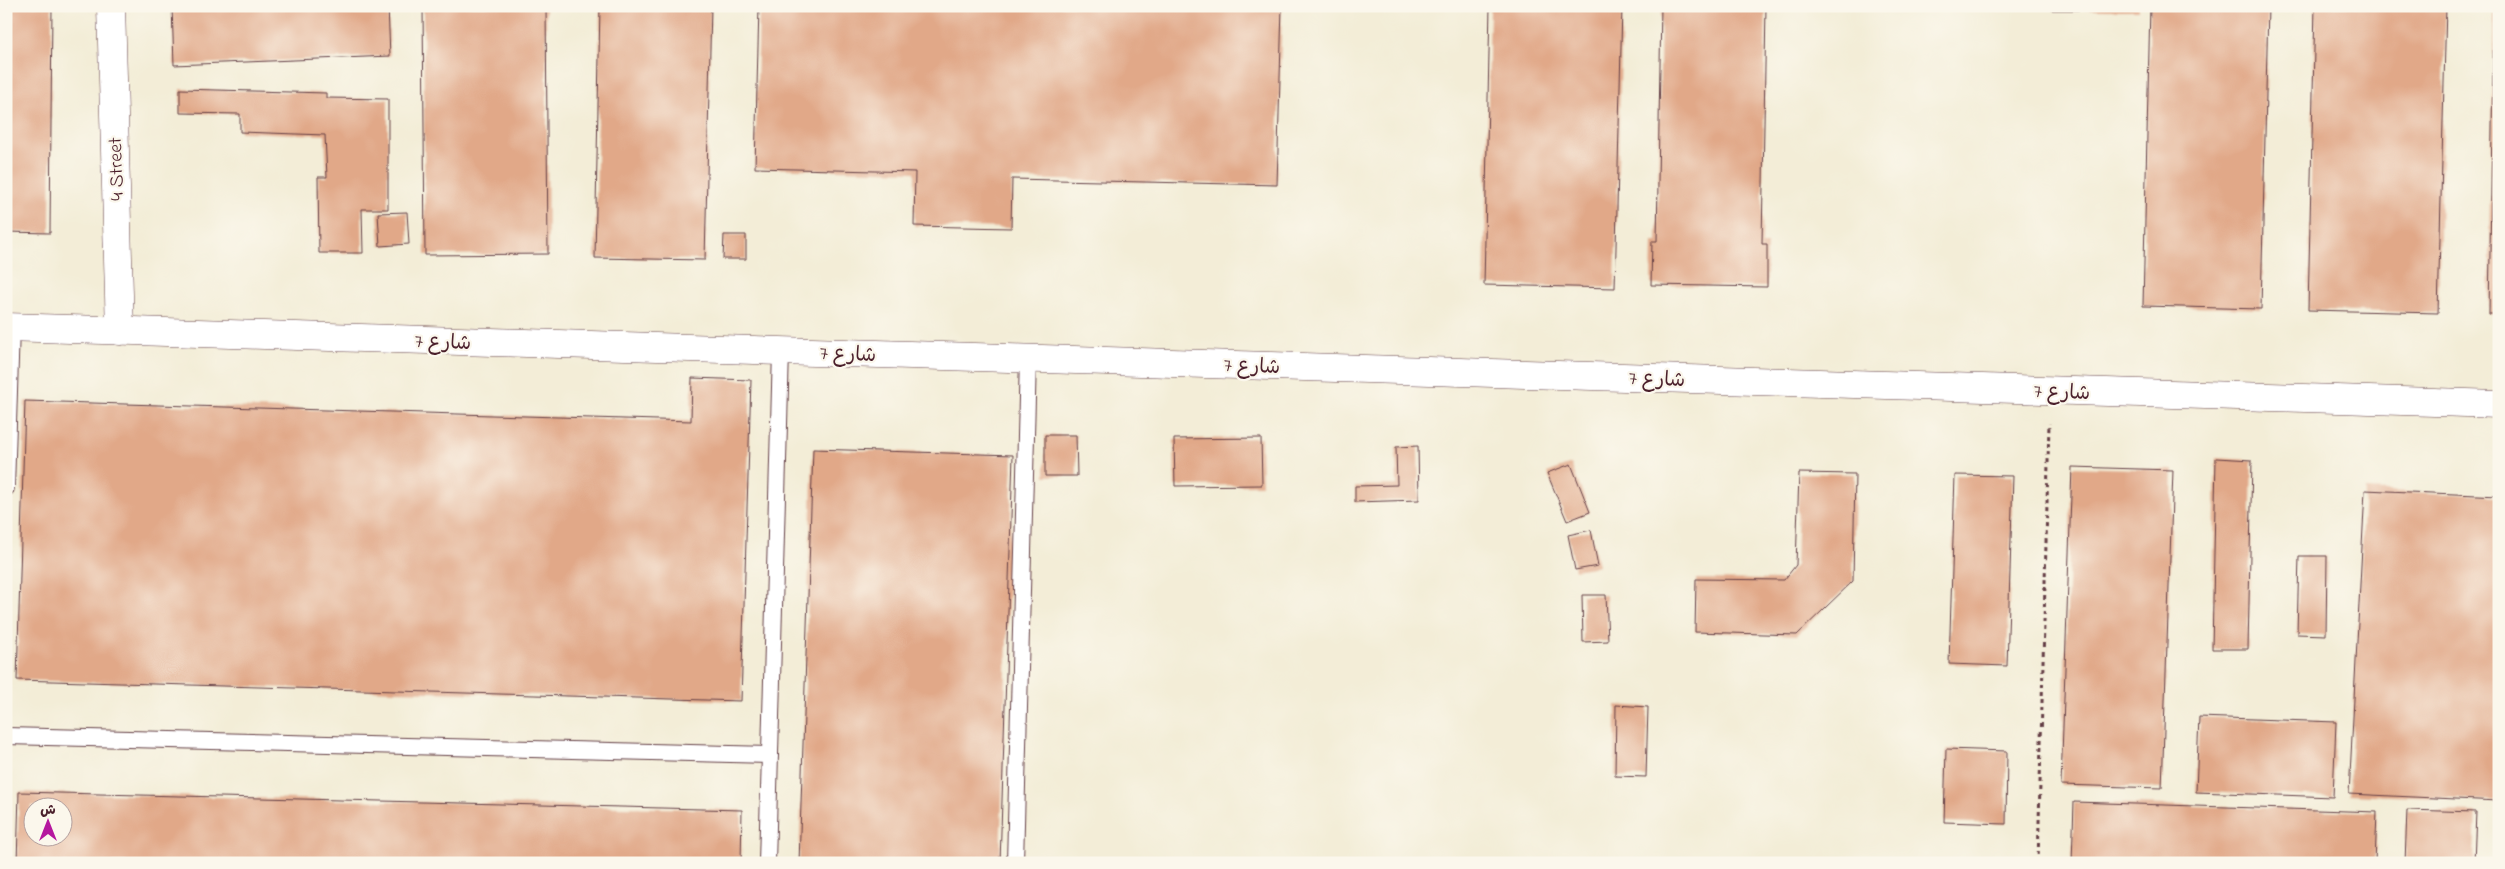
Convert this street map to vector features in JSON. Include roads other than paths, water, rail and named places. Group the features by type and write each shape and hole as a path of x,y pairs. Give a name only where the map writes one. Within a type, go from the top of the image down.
{"street":[{"name":"4 Street","path":"111,6 120,331"},
{"name":"شارع 7","path":"9,327 2499,404"}],"lane":[{"path":"6,488 9,327"},
{"path":"767,863 781,351"},
{"path":"1015,863 1028,358"},
{"path":"6,736 770,755"}]}
